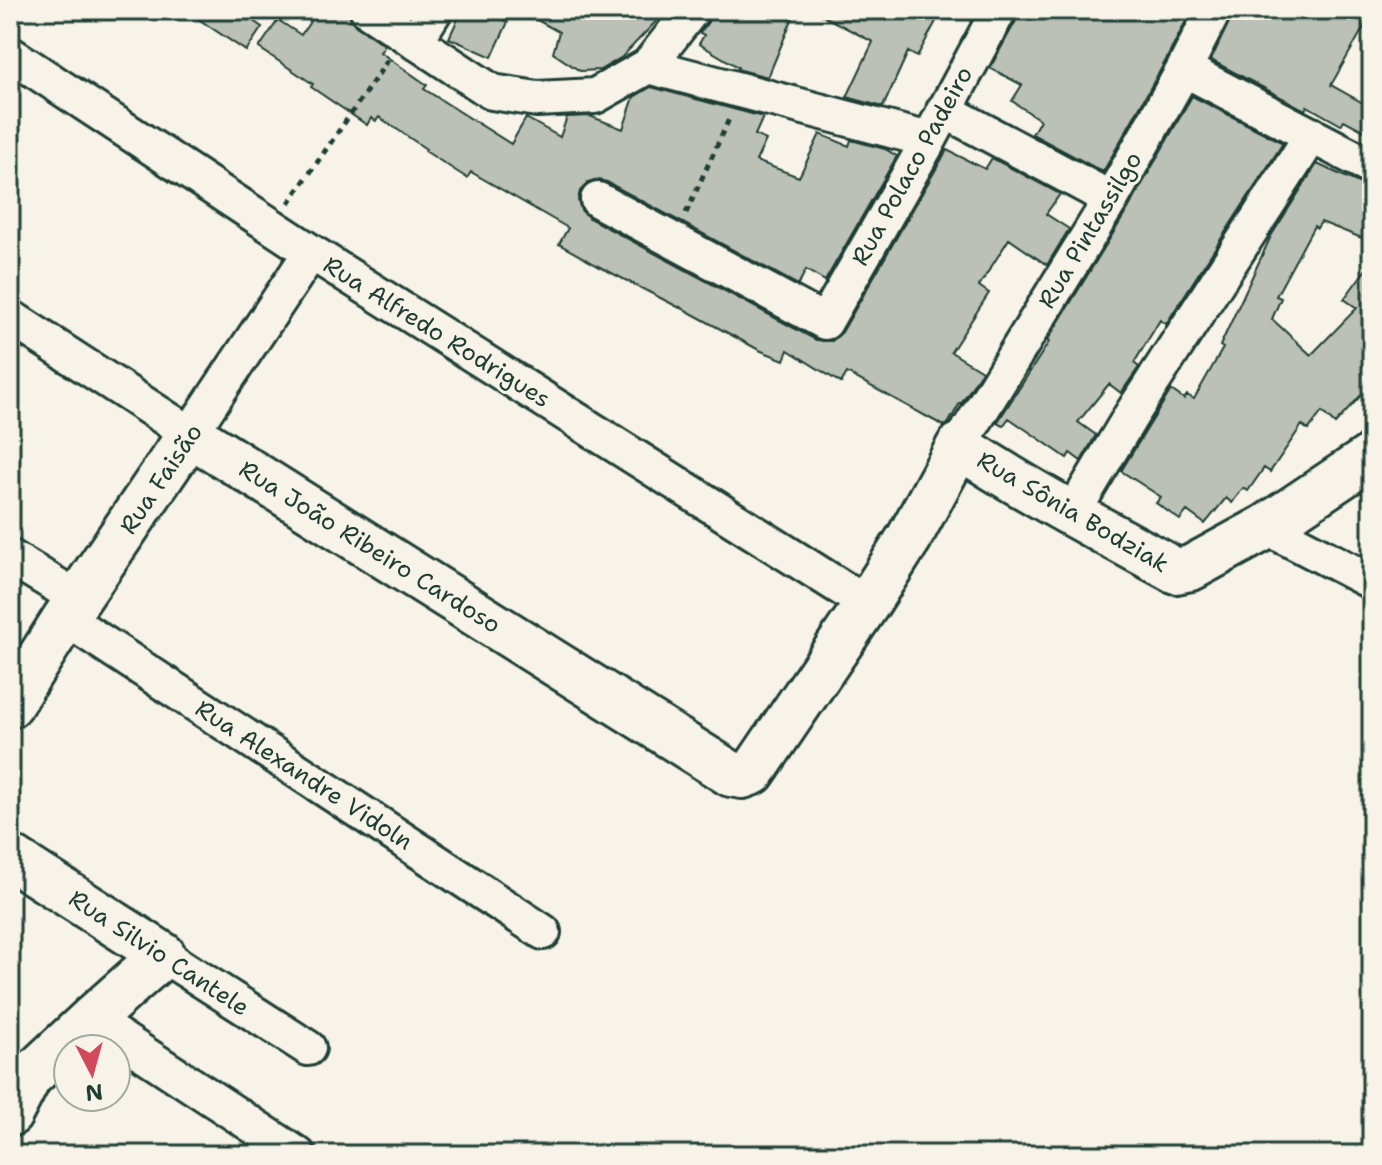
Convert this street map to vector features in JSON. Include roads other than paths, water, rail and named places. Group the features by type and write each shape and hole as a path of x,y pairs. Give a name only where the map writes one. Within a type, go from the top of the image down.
{"street":[{"path":"368,10 492,92 537,99 595,96 648,66 692,10"},
{"path":"410,38 435,10"},
{"name":"Rua Polaco Padeiro","path":"598,200 825,322 999,10"},
{"name":"Rua Pintassilgo","path":"959,446 1111,199 1184,69 1212,11"},
{"name":"Rua Alfredo Rodrigues","path":"10,54 311,252 867,604"},
{"path":"648,66 742,91 936,125 1111,199"},
{"path":"1184,69 1372,167"},
{"path":"1072,514 1132,414 1312,135"},
{"name":"Rua Faisão","path":"10,705 311,252"},
{"name":"Rua João Ribeiro Cardoso","path":"10,317 190,434 731,774"},
{"name":"Rua Sônia Bodziak","path":"731,774 742,776 753,772 909,538 959,446 999,472 1176,571 1191,568 1266,527 1372,456"},
{"path":"1266,527 1372,582"},
{"name":"Rua Alexandre Vidoln","path":"10,557 72,608 543,932"},
{"name":"Rua Silvio Cantele","path":"10,857 308,1048"},
{"path":"10,1114 29,1077 163,955"},
{"path":"91,1019 298,1155"}]}
